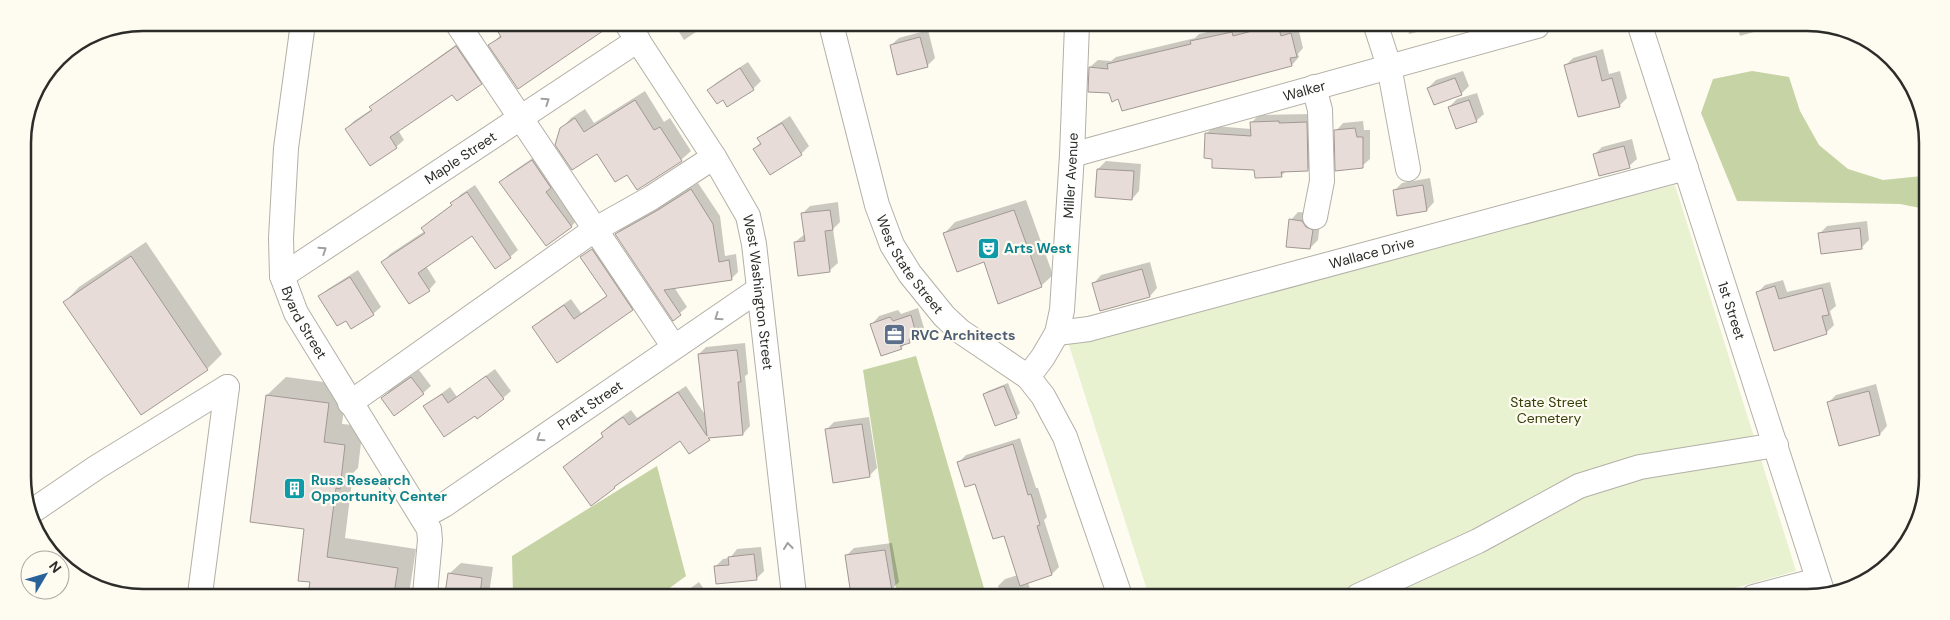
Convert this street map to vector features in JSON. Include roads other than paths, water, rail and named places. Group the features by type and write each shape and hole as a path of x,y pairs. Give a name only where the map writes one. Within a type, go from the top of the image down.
{"street":[{"name":"Byard Street","path":"302,31 286,148 281,238 282,276 296,313 429,529 430,540 425,589"},
{"path":"462,31 674,348"},
{"name":"West State Street","path":"832,31 877,205 892,245 910,274 944,316 960,331 1028,377 1043,396 1066,437 1118,589"},
{"name":"Miller Avenue","path":"1028,377 1057,333 1062,310 1072,155 1077,31"},
{"path":"1378,31 1389,66 1408,169"},
{"name":"Walker","path":"1072,155 1518,31"},
{"name":"1st Street","path":"1642,31 1821,587"},
{"name":"Maple Street","path":"282,276 520,118 632,32"},
{"name":"West Washington Street","path":"632,32 714,156 748,216 754,244 791,589"},
{"path":"1314,87 1320,110 1322,181 1315,217"},
{"path":"350,403 594,230 651,198 714,156"},
{"name":"Wallace Drive","path":"1057,333 1089,329 1686,168"},
{"name":"Pratt Street","path":"422,517 444,505 758,290"},
{"path":"36,509 97,467 227,388 201,589"},
{"path":"1373,589 1478,541 1579,486 1640,467 1776,445"},
{"path":"1807,589 1821,587"}],"place":[{"name":"Arts West","path":"988,248"},
{"name":"RVC Architects","path":"895,335"},
{"name":"Russ Research Opportunity Center","path":"295,488"}],"park label":[{"name":"State Street Cemetery","path":"1549,410"}]}
